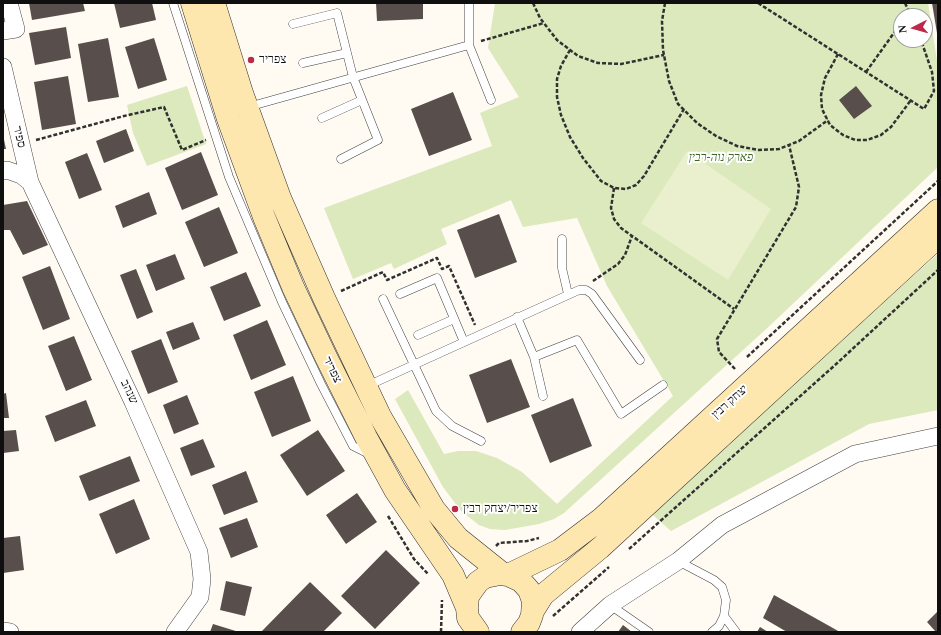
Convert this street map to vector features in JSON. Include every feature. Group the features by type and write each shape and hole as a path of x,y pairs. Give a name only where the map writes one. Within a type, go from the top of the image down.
{"street":[{"path":"3,31 16,29 9,3"},
{"name":"צפריר","path":"192,3 215,80 264,217 293,287 355,391 397,448 434,509 458,538 488,550 506,574 521,581 528,590 533,601 532,624"},
{"name":"צפריר","path":"214,3 247,107 280,198 300,245 355,391 378,458 395,490 456,582 472,624 478,632"},
{"name":"ספיר","path":"3,67 20,145 30,182"},
{"path":"3,171 7,170 21,175 30,182"},
{"name":"שנהב","path":"30,182 133,402 199,552 202,579 200,597 175,632"},
{"name":"יצחק רבין","path":"462,632 468,596 478,582 492,574 506,574 560,550 601,519 938,210"},
{"name":"יצחק רבין","path":"532,624 542,595 600,548 938,237"},
{"path":"580,632 610,605 678,561 722,525 856,454 938,436"},
{"path":"3,631 10,632"}],"lane":[{"path":"173,3 216,136 251,232 282,302 321,384 353,446 378,458"},
{"path":"469,3 469,45 492,100"},
{"path":"293,24 337,13 353,77 378,140 341,159"},
{"path":"247,107 469,45"},
{"path":"303,63 347,53"},
{"path":"322,118 362,100"},
{"path":"562,239 562,268 568,294"},
{"path":"400,294 437,278 464,342"},
{"path":"355,391 579,290 586,290 592,294 640,360"},
{"path":"383,299 436,411 452,426 481,441"},
{"path":"517,317 534,357 543,396"},
{"path":"418,335 454,319"},
{"path":"534,357 577,340 621,414 663,385"},
{"path":"678,561 714,580 722,587 726,600 724,616 719,626 712,632"},
{"path":"610,605 649,632"},
{"path":"724,616 736,632"}],"path":[{"path":"533,3 557,40 578,56 598,63 621,64 664,55"},
{"path":"665,3 662,21 664,55 668,81 678,104 697,123 716,136 737,146 759,150 779,149 799,141 828,120"},
{"path":"758,3 924,109 934,91 932,72 924,48"},
{"path":"469,45 544,22"},
{"path":"866,72 893,34"},
{"path":"570,50 561,66 557,79 557,97 561,114 570,137 583,158 602,181 614,188 626,189 636,185 644,176 684,109"},
{"path":"838,54 825,78 821,95 822,109 830,125 843,135 855,140 867,140 881,135 891,127 911,100"},
{"path":"20,145 124,116 164,107 182,150 216,136"},
{"path":"734,369 719,352 717,339 796,207 799,187 789,145"},
{"path":"746,358 938,181"},
{"path":"614,188 611,208 614,219 621,228 734,309"},
{"path":"579,290 618,264 625,255 632,236"},
{"path":"626,552 834,366 938,270"},
{"path":"337,284 344,298"},
{"path":"729,374 740,363"},
{"path":"488,550 499,543 527,541 545,536"},
{"path":"488,550 499,543"},
{"path":"532,624 614,563"},
{"path":"441,632 442,599 456,582"}],"green space":[{"name":"פארק נוה-רבין","path":"495,3 928,3 929,8 893,8 893,48 933,48 933,35 938,67 938,167 764,331 564,513 554,519 539,524 505,530 490,529 479,525 461,511 443,487 395,399 408,390 444,454 458,451 476,451 497,458 522,472 557,504 673,396 607,286 577,218 523,227 511,200 441,229 447,244 394,269 391,263 353,279 324,208 492,146 480,113 519,97 488,48"},
{"path":"187,86 206,144 147,166 133,133 127,105"},
{"path":"687,151 771,209 728,280 641,223"},
{"path":"938,254 938,410 869,424 671,531 646,509"}],"building":[{"path":"29,3 83,3 85,11 32,20"},
{"path":"114,3 152,3 156,20 120,28"},
{"path":"376,3 423,3 423,19 377,21"},
{"path":"932,3 938,3 938,33 937,33"},
{"path":"66,27 71,58 35,65 29,33"},
{"path":"108,38 119,97 88,102 78,44"},
{"path":"154,38 167,80 138,89 125,47"},
{"path":"68,76 76,124 42,130 34,82"},
{"path":"856,86 872,106 854,119 839,100"},
{"path":"453,92 472,140 429,156 411,109"},
{"path":"126,129 134,151 104,163 96,141"},
{"path":"3,135 6,149 3,149"},
{"path":"201,152 218,195 182,210 165,168"},
{"path":"87,153 102,190 79,199 65,162"},
{"path":"149,192 157,214 123,228 115,206"},
{"path":"27,201 48,245 23,255 10,230 3,230 3,205"},
{"path":"219,207 238,253 204,267 185,222"},
{"path":"499,214 517,262 475,278 457,230"},
{"path":"175,254 185,279 156,291 146,265"},
{"path":"50,266 70,319 43,330 22,277"},
{"path":"136,269 153,312 137,319 120,275"},
{"path":"246,272 261,306 224,321 210,287"},
{"path":"267,320 286,365 251,380 233,335"},
{"path":"193,322 200,339 173,350 166,332"},
{"path":"74,336 92,380 66,391 48,346"},
{"path":"161,339 178,382 148,394 131,351"},
{"path":"511,359 530,407 487,423 469,375"},
{"path":"293,376 311,421 272,437 254,392"},
{"path":"6,393 9,418 3,418 3,394"},
{"path":"187,395 199,424 174,434 163,405"},
{"path":"573,398 592,446 550,463 531,415"},
{"path":"86,400 96,426 55,442 45,416"},
{"path":"16,430 19,451 3,453 3,431"},
{"path":"318,430 345,471 307,496 280,455"},
{"path":"203,439 215,467 191,476 180,448"},
{"path":"130,456 140,481 89,501 79,476"},
{"path":"246,471 258,502 224,515 212,485"},
{"path":"357,493 377,522 346,544 326,515"},
{"path":"134,499 150,539 116,554 99,514"},
{"path":"247,518 258,547 231,558 219,528"},
{"path":"20,536 24,570 3,573 3,538"},
{"path":"386,550 420,583 375,629 341,596"},
{"path":"226,581 252,587 245,616 220,610"},
{"path":"310,582 342,613 323,632 262,631"},
{"path":"774,595 840,632 787,632 763,618"},
{"path":"938,611 938,632 936,632 927,622"},
{"path":"213,624 239,632 210,632"},
{"path":"623,625 632,632 618,632"},
{"path":"760,627 768,632 757,632"}],"place":[{"name":"צפריר","path":"251,60"},
{"name":"צפריר/יצחק רבין","path":"455,509"}]}
